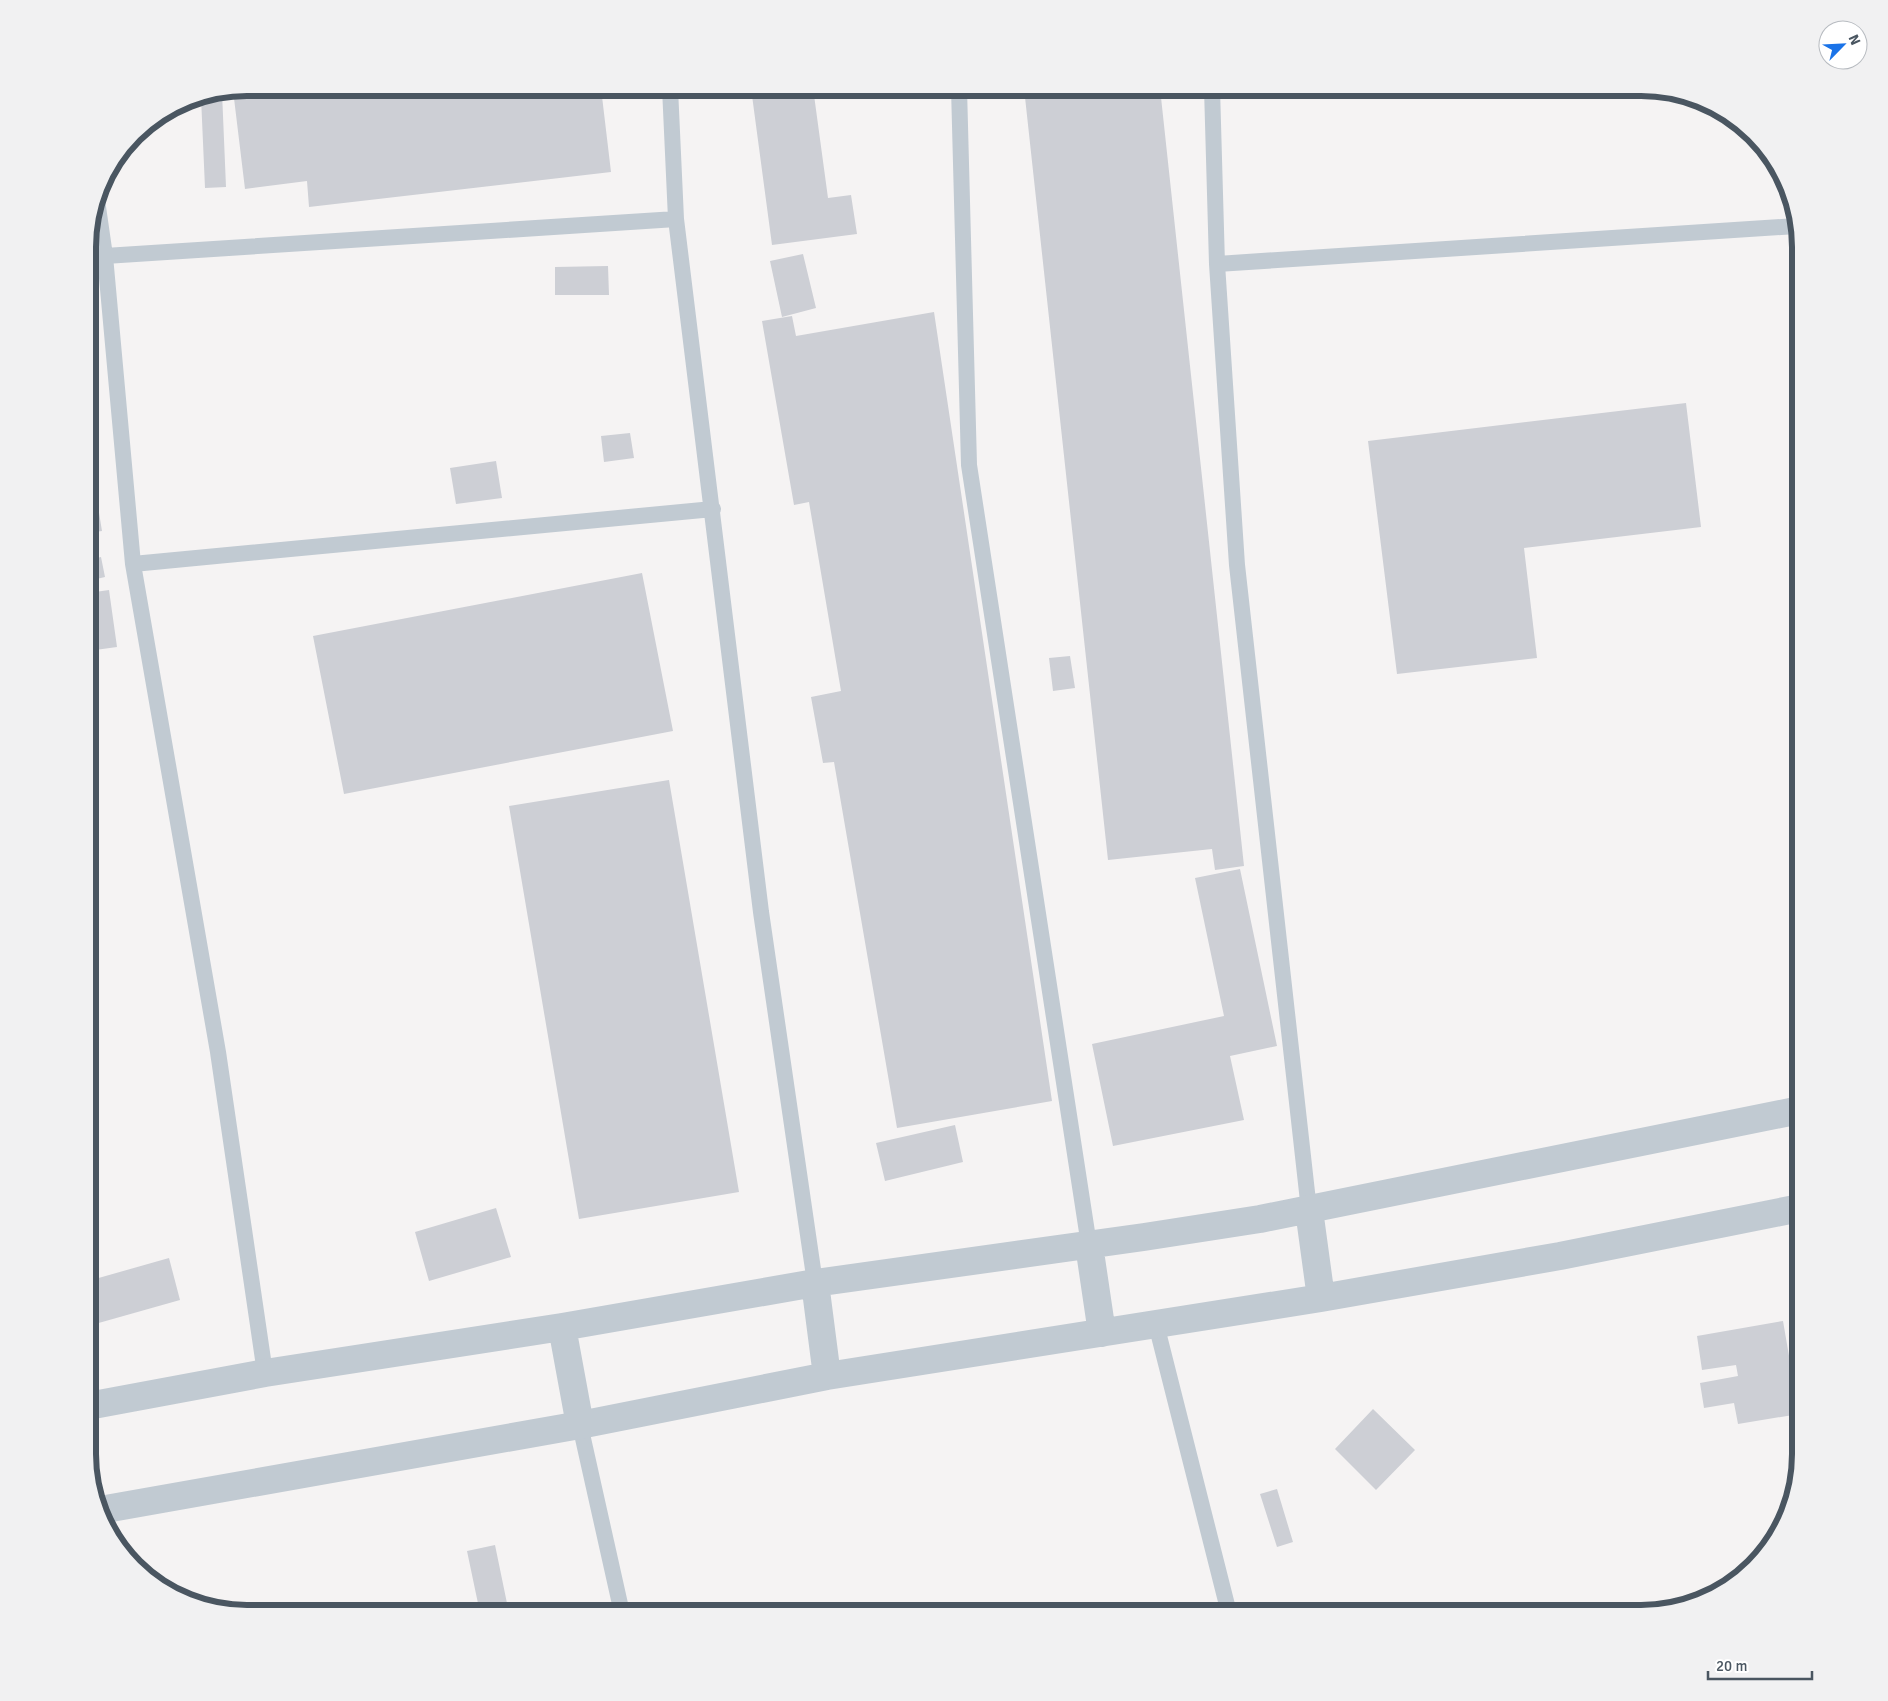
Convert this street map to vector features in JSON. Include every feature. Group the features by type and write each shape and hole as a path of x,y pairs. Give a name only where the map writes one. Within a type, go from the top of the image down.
{"street":[{"path":"97,1404 265,1373 562,1327 815,1282 1089,1245 1260,1219 1792,1112"},
{"path":"1309,1210 1321,1298"},
{"path":"107,1509 580,1425 827,1376 1321,1298 1560,1256 1792,1210"},
{"path":"1089,1245 1102,1333"},
{"path":"815,1282 827,1376"},
{"path":"562,1327 580,1425"}],"lane":[{"path":"670,96 676,219 713,508 761,912 815,1282"},
{"path":"960,96 969,465 1089,1245"},
{"path":"1212,96 1217,264 1237,565 1309,1210"},
{"path":"100,215 133,564 218,1052 265,1373"},
{"path":"105,256 676,219"},
{"path":"1217,264 1790,226"},
{"path":"133,564 713,508"},
{"path":"1156,1324 1227,1605"},
{"path":"580,1425 620,1605"}],"building":[{"path":"602,96 611,172 309,207 307,181 245,189 234,97"},
{"path":"752,96 814,96 828,198 851,195 857,234 772,245"},
{"path":"1025,96 1161,96 1244,866 1215,870 1212,849 1108,860"},
{"path":"222,99 226,187 205,188 201,103"},
{"path":"803,254 816,308 782,317 770,261"},
{"path":"608,266 609,295 555,295 555,267"},
{"path":"934,312 1052,1101 897,1128 834,762 823,763 811,697 841,691 809,502 794,505 762,321 792,316 796,336"},
{"path":"1686,403 1701,527 1524,548 1537,658 1397,674 1368,441"},
{"path":"630,433 634,458 604,462 601,436"},
{"path":"496,461 502,498 456,504 450,468"},
{"path":"97,500 102,531 97,532"},
{"path":"101,557 105,577 97,579 97,558"},
{"path":"642,573 673,731 344,794 313,636"},
{"path":"109,590 117,647 97,650 97,592"},
{"path":"1070,656 1075,688 1053,691 1049,658"},
{"path":"669,780 739,1192 579,1219 509,806"},
{"path":"1240,869 1277,1046 1230,1056 1244,1120 1113,1146 1092,1044 1224,1016 1195,878"},
{"path":"955,1125 963,1162 885,1181 876,1143"},
{"path":"496,1208 511,1257 429,1281 415,1232"},
{"path":"169,1258 180,1300 97,1323 97,1278"},
{"path":"1783,1321 1792,1373 1792,1415 1738,1424 1734,1403 1704,1408 1700,1383 1738,1376 1736,1365 1702,1370 1697,1336"},
{"path":"1373,1409 1415,1450 1376,1490 1335,1449"},
{"path":"1277,1489 1293,1542 1277,1547 1260,1494"},
{"path":"495,1545 507,1605 478,1605 467,1551"}]}
